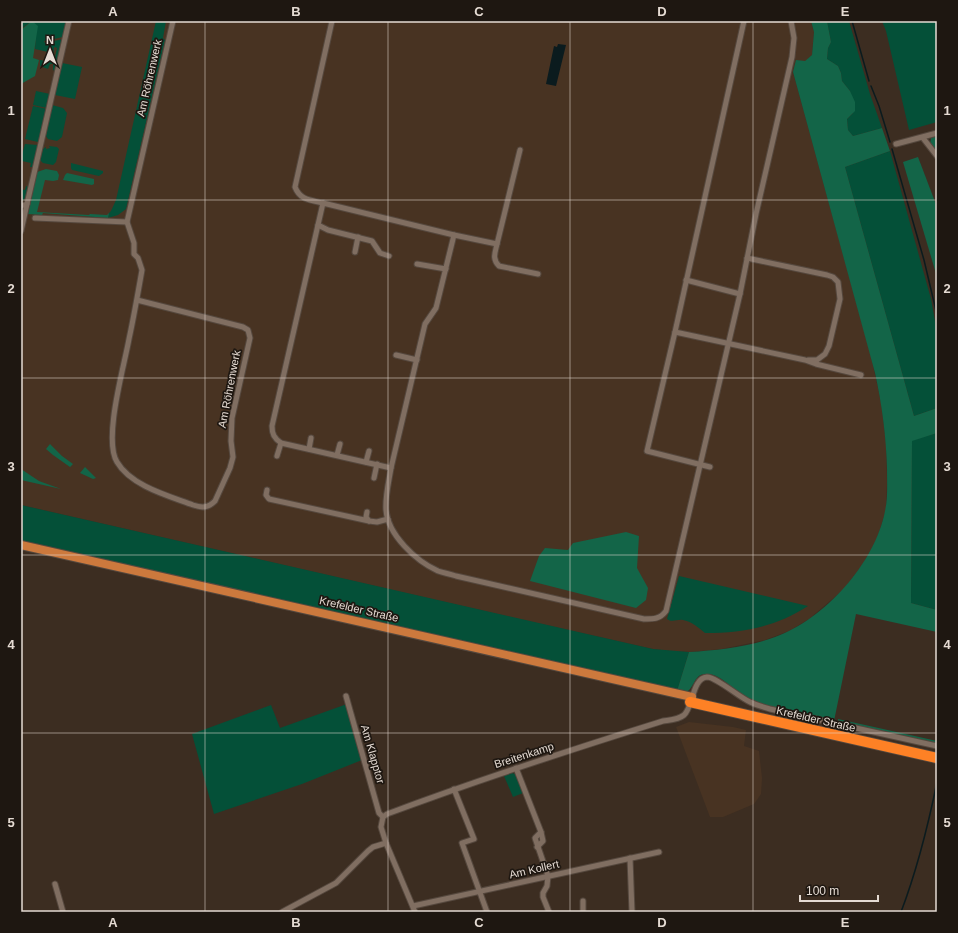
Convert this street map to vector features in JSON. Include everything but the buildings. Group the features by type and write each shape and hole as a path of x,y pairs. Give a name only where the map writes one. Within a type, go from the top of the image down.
{"highway":[{"name":"Krefelder Straße","path":"691,700 937,752"},
{"name":"Krefelder Straße","path":"691,700 937,758"}],"main road":[{"name":"Krefelder Straße","path":"21,545 691,700"},
{"name":"Krefelder Straße","path":"21,550 691,700"}],"street":[{"path":"21,231 70,21"},
{"name":"Am Röhrenwerk","path":"137,300 243,327 248,330 250,338 232,418 232,457 230,468 216,501 207,507 201,508 193,506 147,487 129,476 117,462 112,444 115,409 142,270 138,258 134,254 134,243 127,222 173,21"},
{"path":"332,21 295,187 297,194 323,204 497,244"},
{"path":"710,466 647,451 744,21"},
{"path":"454,235 436,308 426,324 392,468 386,498 388,519 394,532 404,546 420,560 438,570 456,576 644,619 654,619 662,616 666,611 740,294 792,57 794,38 791,21"},
{"path":"896,144 923,138 937,133"},
{"path":"923,138 937,156"},
{"path":"520,150 494,257 495,263 499,266 538,274"},
{"path":"21,206 27,204"},
{"path":"323,204 272,426 272,432 275,439 281,443 392,468"},
{"path":"35,218 127,222"},
{"path":"318,225 328,230 372,241 380,253 389,256"},
{"path":"355,252 358,237"},
{"path":"747,258 827,275 833,277 838,282 840,299 830,346 817,360 805,360"},
{"path":"417,264 446,269"},
{"path":"686,280 740,294"},
{"path":"675,332 805,360 861,375"},
{"path":"396,355 417,360"},
{"path":"309,449 312,438"},
{"path":"277,456 281,443"},
{"path":"337,455 340,444"},
{"path":"366,462 369,451"},
{"path":"374,478 377,464"},
{"path":"267,490 266,496 269,499 369,521 377,522 388,519"},
{"path":"367,512 366,517 369,521"},
{"name":"Breitenkamp","path":"383,817 387,814 454,789 516,768 656,723 680,718 685,714 700,680 704,678 712,678 750,702 770,709 937,746"},
{"name":"Am Klapptor","path":"346,696 380,813 383,817"},
{"path":"516,768 541,832 535,838 548,876 547,886 543,893 543,897 549,912"},
{"path":"454,789 474,839 462,843 487,912"},
{"path":"383,817 381,827 386,842 415,912"},
{"path":"282,912 331,886 373,847 386,842"},
{"name":"Am Kollert","path":"413,906 659,852"},
{"path":"630,858 632,912"},
{"path":"55,884 63,912"},
{"path":"582,901 583,912"}],"shaded area":[{"path":"21,21 811,21 814,32 812,55 793,72 871,356 881,402 886,442 886,510 876,541 863,564 844,589 809,619 789,631 765,640 722,649 689,652 669,651 653,649 510,617 21,505"},
{"path":"558,44 566,45 556,86 546,84 554,46 557,47"},
{"path":"689,722 746,730 744,746 759,751 762,778 761,794 754,804 723,817 710,817 676,727"}],"green space":[{"path":"21,21 32,21 21,29"},
{"path":"32,21 67,21 63,37 44,41 45,43 63,39 55,71 53,70 53,64 50,64 48,69 40,66 40,60 46,61 48,52 35,49 36,30","holes":["54,47 57,48 55,57 58,58 54,57 53,62 51,61"]},
{"path":"32,21 38,26 33,58 39,60 35,76 21,84 21,30"},
{"path":"156,21 166,21 163,38 165,40 126,209 118,215 108,218 116,200"},
{"path":"811,21 827,21 831,42 828,48 827,59 838,66 842,81 850,91 855,102 855,111 847,119 848,130 853,136 882,128 890,151 845,167 914,416 937,408 937,433 912,441 911,603 937,610 937,632 856,614 834,721 773,708 750,700 741,695 717,676 707,674 700,675 688,691 677,691 689,652 744,646 775,637 794,629 829,603 845,587 871,550 879,531 887,501 886,445 882,409 875,373 793,72 796,60 805,61 812,55 814,32"},
{"path":"827,21 849,21 870,94 882,128 853,136 848,130 847,119 853,113 850,91 842,81 838,66 827,59 828,48 831,42"},
{"path":"882,21 937,21 937,122 909,130 886,31"},
{"path":"62,63 82,67 75,99 55,95"},
{"path":"36,91 50,94 47,108 33,105"},
{"path":"52,105 63,108 67,113 62,137 57,141 48,139 46,136"},
{"path":"33,106 47,109 40,142 25,139"},
{"path":"937,135 937,153 930,144 931,138"},
{"path":"25,144 38,145 33,167 30,167 31,163 22,161 21,158"},
{"path":"49,146 57,147 59,149 56,162 53,165 43,163 40,160 43,149 46,147 46,149 50,148"},
{"path":"890,151 931,299 937,332 937,408 914,416 845,167"},
{"path":"918,157 937,207 937,277 903,162"},
{"path":"71,163 103,171 103,173 99,176 72,170"},
{"path":"46,169 57,171 59,175 58,180 45,180 37,212 89,215 107,215 109,213 108,218 43,213 42,215 28,214 37,172"},
{"path":"67,173 94,179 94,184 92,185 63,180"},
{"path":"26,186 29,187 28,193 25,199 21,202 21,189 25,190"},
{"path":"937,433 937,610 911,603 912,440"},
{"path":"50,444 73,464 70,467 46,449"},
{"path":"85,467 96,478 93,479 80,473"},
{"path":"21,469 39,481 61,489 21,480"},
{"path":"21,505 653,649 689,652 677,691 21,540"},
{"path":"626,532 639,536 637,568 648,588 646,600 636,608 530,581 539,556 545,548 568,550 573,543"},
{"path":"679,576 808,606 771,624 733,632 705,633 689,622 681,620 671,621 667,619"},
{"path":"347,704 362,760 302,784 214,814 192,734 271,705 280,728"},
{"path":"838,719 937,741 937,744 838,722"},
{"path":"512,773 515,774 523,793 513,797 504,776"}],"waterway":[{"path":"852,21 869,81"},
{"path":"871,86 890,142"},
{"path":"892,149 924,260 937,315"},
{"path":"901,912 922,848 937,782"}]}
